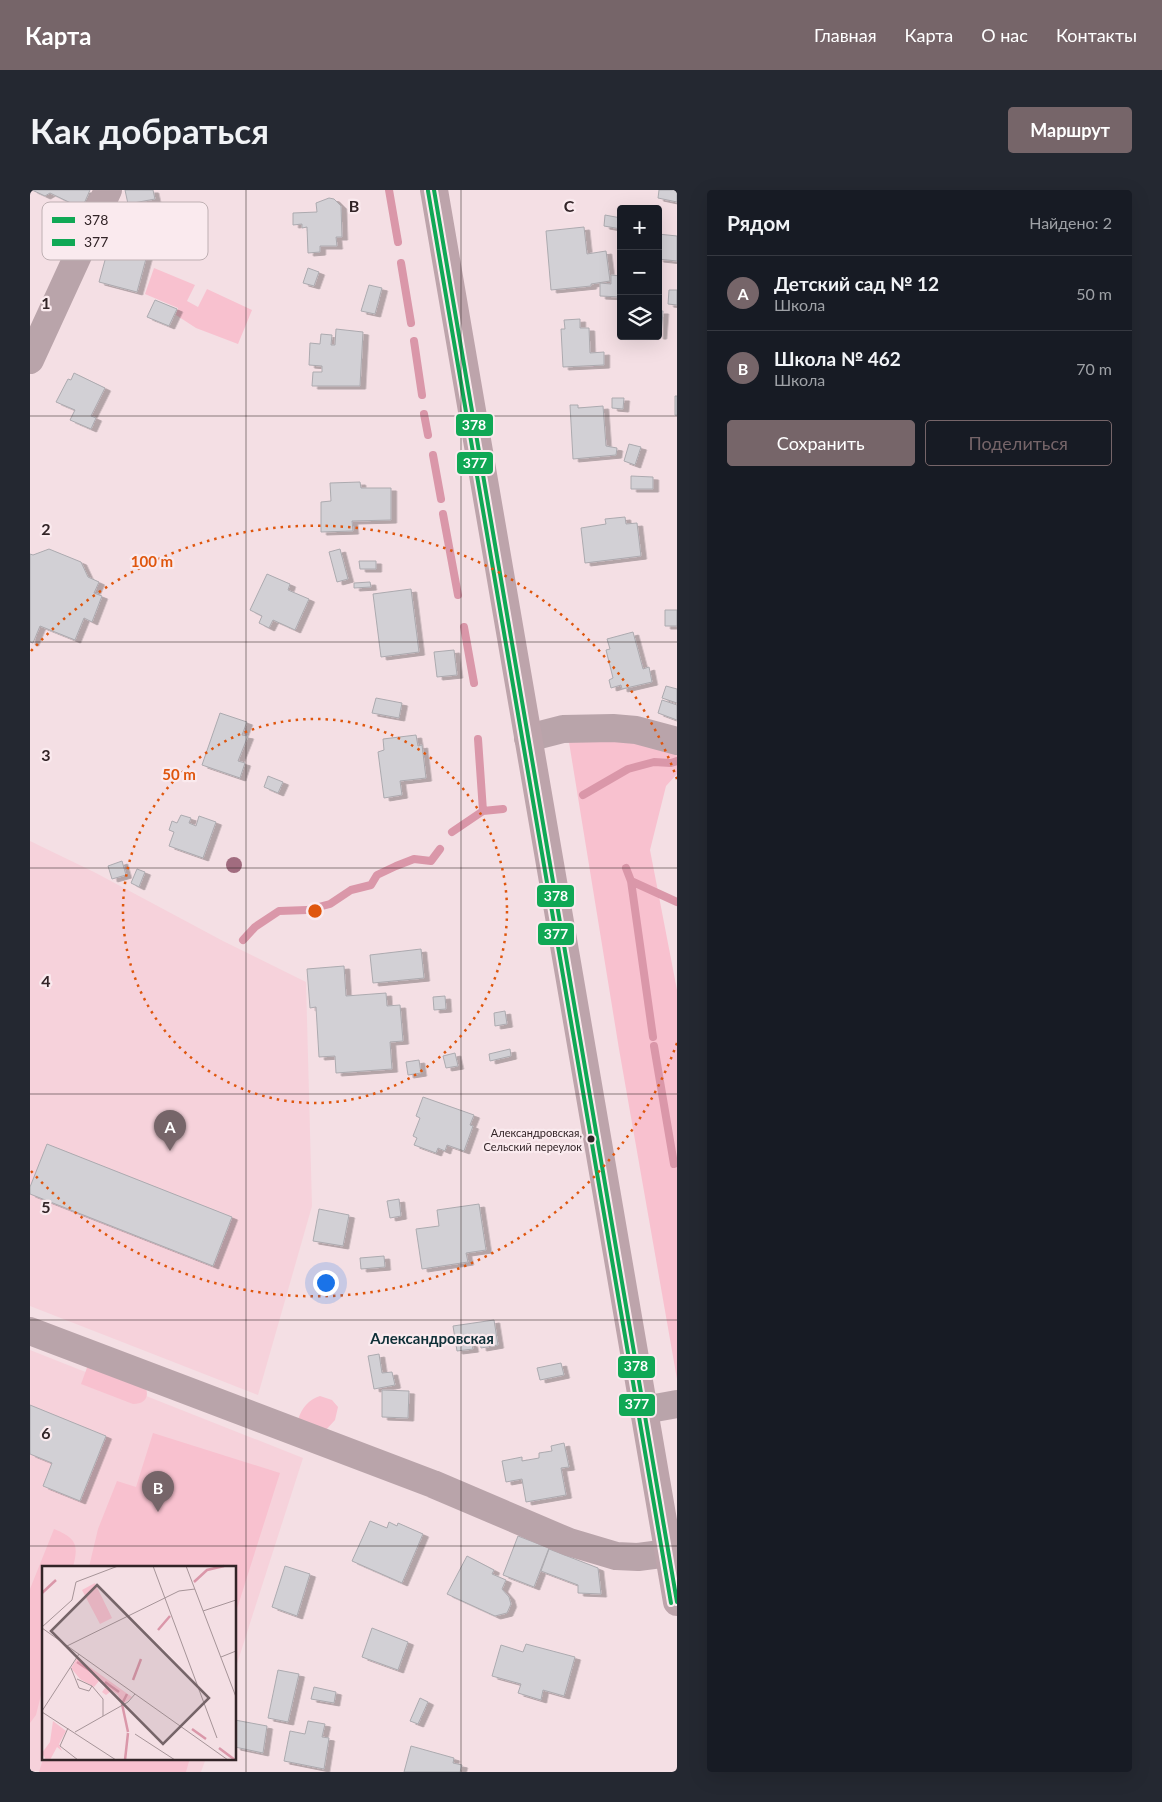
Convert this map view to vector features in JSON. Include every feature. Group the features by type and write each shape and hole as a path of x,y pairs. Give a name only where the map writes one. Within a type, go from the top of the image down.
{"main road":[{"path":"434,190 677,1602"}],"street":[{"path":"102,202 108,190"},
{"path":"30,360 76,260"},
{"path":"528,738 563,729 613,728 636,730 673,740"},
{"path":"30,1331 433,1484 569,1542 616,1556 638,1557 669,1553"},
{"path":"644,1410 677,1404"}],"shaded area":[{"path":"154,268 195,285 187,301 198,307 207,289 252,310 238,344 196,328 176,315 178,308 145,294"},
{"path":"568,736 677,748 677,774 666,786 650,850 677,990 677,1379 619,1049"},
{"path":"30,841 94,872 223,941 306,982 312,1206 258,1395 30,1306"},
{"path":"30,1350 303,1458 236,1667 236,1566 42,1566 42,1760 205,1760 201,1772 30,1771"},
{"path":"88,1365 145,1386 147,1397 141,1403 133,1404 81,1384"},
{"path":"320,1396 332,1400 338,1407 335,1420 325,1431 298,1420 306,1405 312,1399"},
{"path":"153,1433 280,1473 236,1612 236,1566 89,1566 98,1529 117,1481 136,1487"},
{"path":"54,1529 71,1539 76,1553 73,1566 42,1566 42,1691 36,1715 30,1723 30,1589"},
{"path":"43,1760 189,1760 186,1772 39,1772"}],"building":[{"path":"32,190 90,190 85,202 69,202 50,193 45,196"},
{"path":"125,190 153,190 155,199 128,202"},
{"path":"659,190 677,190 677,202 658,198"},
{"path":"329,198 334,199 341,206 342,237 336,237 337,246 320,246 320,252 308,253 307,227 302,228 302,224 293,225 293,213 317,212 316,203"},
{"path":"605,215 617,217 617,228 604,226"},
{"path":"584,227 587,254 606,251 610,281 591,284 591,286 551,290 546,231"},
{"path":"662,234 677,236 677,261 662,259"},
{"path":"105,260 146,260 137,292 99,282"},
{"path":"308,268 319,272 314,286 303,283"},
{"path":"611,275 617,276 617,297 600,296 600,283 611,284"},
{"path":"369,285 382,288 375,314 361,311"},
{"path":"669,290 677,290 677,305 668,304"},
{"path":"155,300 177,309 169,326 147,317"},
{"path":"580,319 580,328 589,328 590,353 604,352 604,365 563,367 561,329 565,329 564,320"},
{"path":"336,329 363,332 360,386 312,386 313,372 322,372 322,366 309,365 310,343 320,344 321,334 332,335 331,345 335,345"},
{"path":"74,373 105,388 91,416 96,418 91,429 70,420 75,410 56,402 68,379 71,380"},
{"path":"675,396 677,396 677,415 675,415"},
{"path":"612,398 624,398 623,409 612,408"},
{"path":"570,405 578,405 578,408 603,406 606,446 617,448 616,455 573,459"},
{"path":"629,444 641,447 635,465 624,461"},
{"path":"631,476 653,477 653,489 631,489"},
{"path":"360,482 361,488 391,488 391,520 352,521 353,531 321,532 321,502 331,501 330,483"},
{"path":"625,517 626,524 637,523 641,556 585,563 581,528 606,524 605,519"},
{"path":"49,549 81,562 88,577 99,582 94,593 102,596 92,622 84,618 75,640 40,626 33,643 30,642 30,554 33,555"},
{"path":"340,549 348,579 337,582 329,552"},
{"path":"359,561 376,561 376,569 360,569"},
{"path":"267,574 290,584 288,590 309,599 295,630 273,620 269,628 259,623 262,616 250,610"},
{"path":"370,582 371,587 354,588 354,583"},
{"path":"411,589 419,652 381,657 373,594"},
{"path":"665,610 677,610 677,626 665,626"},
{"path":"633,632 643,669 649,667 652,682 622,689 621,685 611,688 609,680 613,678 606,650 610,649 607,639"},
{"path":"454,650 457,675 437,677 434,652"},
{"path":"666,686 677,689 677,703 662,698"},
{"path":"376,698 402,703 399,718 372,713"},
{"path":"662,700 677,705 677,720 658,713"},
{"path":"220,713 247,722 242,735 248,736 238,761 245,763 240,778 202,765"},
{"path":"416,735 418,746 422,745 426,778 400,781 402,795 384,798 378,752 384,750 383,739"},
{"path":"268,776 283,782 278,793 264,787"},
{"path":"181,815 191,818 189,823 196,826 199,816 216,822 203,858 169,846 174,832 169,830 172,821 177,823"},
{"path":"122,861 126,875 112,879 108,866"},
{"path":"137,869 145,872 139,887 131,883"},
{"path":"421,949 424,978 373,983 370,955"},
{"path":"344,966 346,996 386,993 387,1006 400,1005 403,1041 390,1042 392,1069 336,1073 335,1056 319,1057 316,1007 310,1008 307,969"},
{"path":"445,996 446,1009 434,1010 433,997"},
{"path":"505,1011 507,1024 495,1026 494,1013"},
{"path":"510,1049 511,1056 490,1061 489,1054"},
{"path":"455,1053 458,1066 446,1068 443,1056"},
{"path":"419,1060 421,1073 408,1075 406,1062"},
{"path":"423,1097 474,1115 470,1125 473,1126 464,1151 447,1145 445,1151 438,1148 436,1153 414,1145 417,1138 413,1136 420,1118 416,1116"},
{"path":"47,1144 232,1217 213,1266 30,1194 30,1187"},
{"path":"399,1199 401,1216 390,1218 387,1201"},
{"path":"479,1204 486,1250 466,1253 468,1262 422,1269 416,1229 439,1226 437,1210"},
{"path":"319,1209 349,1215 343,1246 313,1241"},
{"path":"384,1256 385,1267 361,1269 360,1258"},
{"path":"494,1320 498,1345 481,1348 480,1338 471,1340 473,1349 457,1351 453,1326"},
{"path":"379,1354 382,1373 392,1372 395,1385 374,1389 368,1356"},
{"path":"561,1363 564,1375 540,1380 537,1368"},
{"path":"382,1390 409,1391 408,1418 382,1417"},
{"path":"30,1405 106,1436 80,1501 43,1486 52,1463 30,1454"},
{"path":"564,1443 569,1467 561,1468 566,1495 526,1502 522,1479 506,1482 502,1461 522,1457 522,1461 539,1458 539,1453 552,1451 551,1446"},
{"path":"370,1521 387,1528 389,1522 397,1526 398,1523 423,1534 402,1583 352,1561"},
{"path":"518,1536 549,1548 534,1587 503,1575"},
{"path":"549,1549 598,1568 601,1594 578,1593 578,1585 541,1571"},
{"path":"467,1556 494,1570 492,1574 506,1580 502,1589 509,1597 511,1604 507,1613 495,1616 447,1594"},
{"path":"285,1566 310,1574 297,1616 272,1607"},
{"path":"372,1628 408,1642 398,1670 362,1657"},
{"path":"526,1644 575,1657 564,1696 543,1690 541,1700 518,1693 521,1684 492,1676 501,1645 523,1652"},
{"path":"278,1670 299,1674 288,1722 268,1718"},
{"path":"314,1687 336,1692 334,1703 311,1699"},
{"path":"420,1698 428,1702 418,1724 410,1721"},
{"path":"236,1720 267,1726 263,1753 236,1747"},
{"path":"308,1721 325,1724 322,1737 329,1738 324,1769 284,1761 290,1731 305,1734"},
{"path":"411,1746 454,1758 453,1763 462,1765 460,1772 404,1772"}],"waterway":[{"path":"389,190 398,242"},
{"path":"401,263 411,323"},
{"path":"414,341 422,395"},
{"path":"424,414 428,435"},
{"path":"433,455 441,499"},
{"path":"443,514 458,595"},
{"path":"464,627 474,683"},
{"path":"478,739 483,811"},
{"path":"583,795 628,769 654,762 671,763 677,761"},
{"path":"452,832 483,811 503,809"},
{"path":"243,940 255,927 279,911 307,910 330,904 351,890 371,885 377,875 396,866 414,859 431,861 440,849"},
{"path":"626,868 631,881 653,1037"},
{"path":"631,881 677,902"},
{"path":"654,1046 674,1164"}],"transit line":[{"name":"378","path":"434,190 677,1602"},
{"name":"377","path":"428,191 671,1603"}],"place":[{"name":"Александровская, Сельский переулок","path":"591,1139"},
{"name":"Детский сад № 12","path":"170,1151"},
{"name":"Школа № 462","path":"158,1512"}],"district":[{"name":"Александровская","path":"432,1339"}]}
